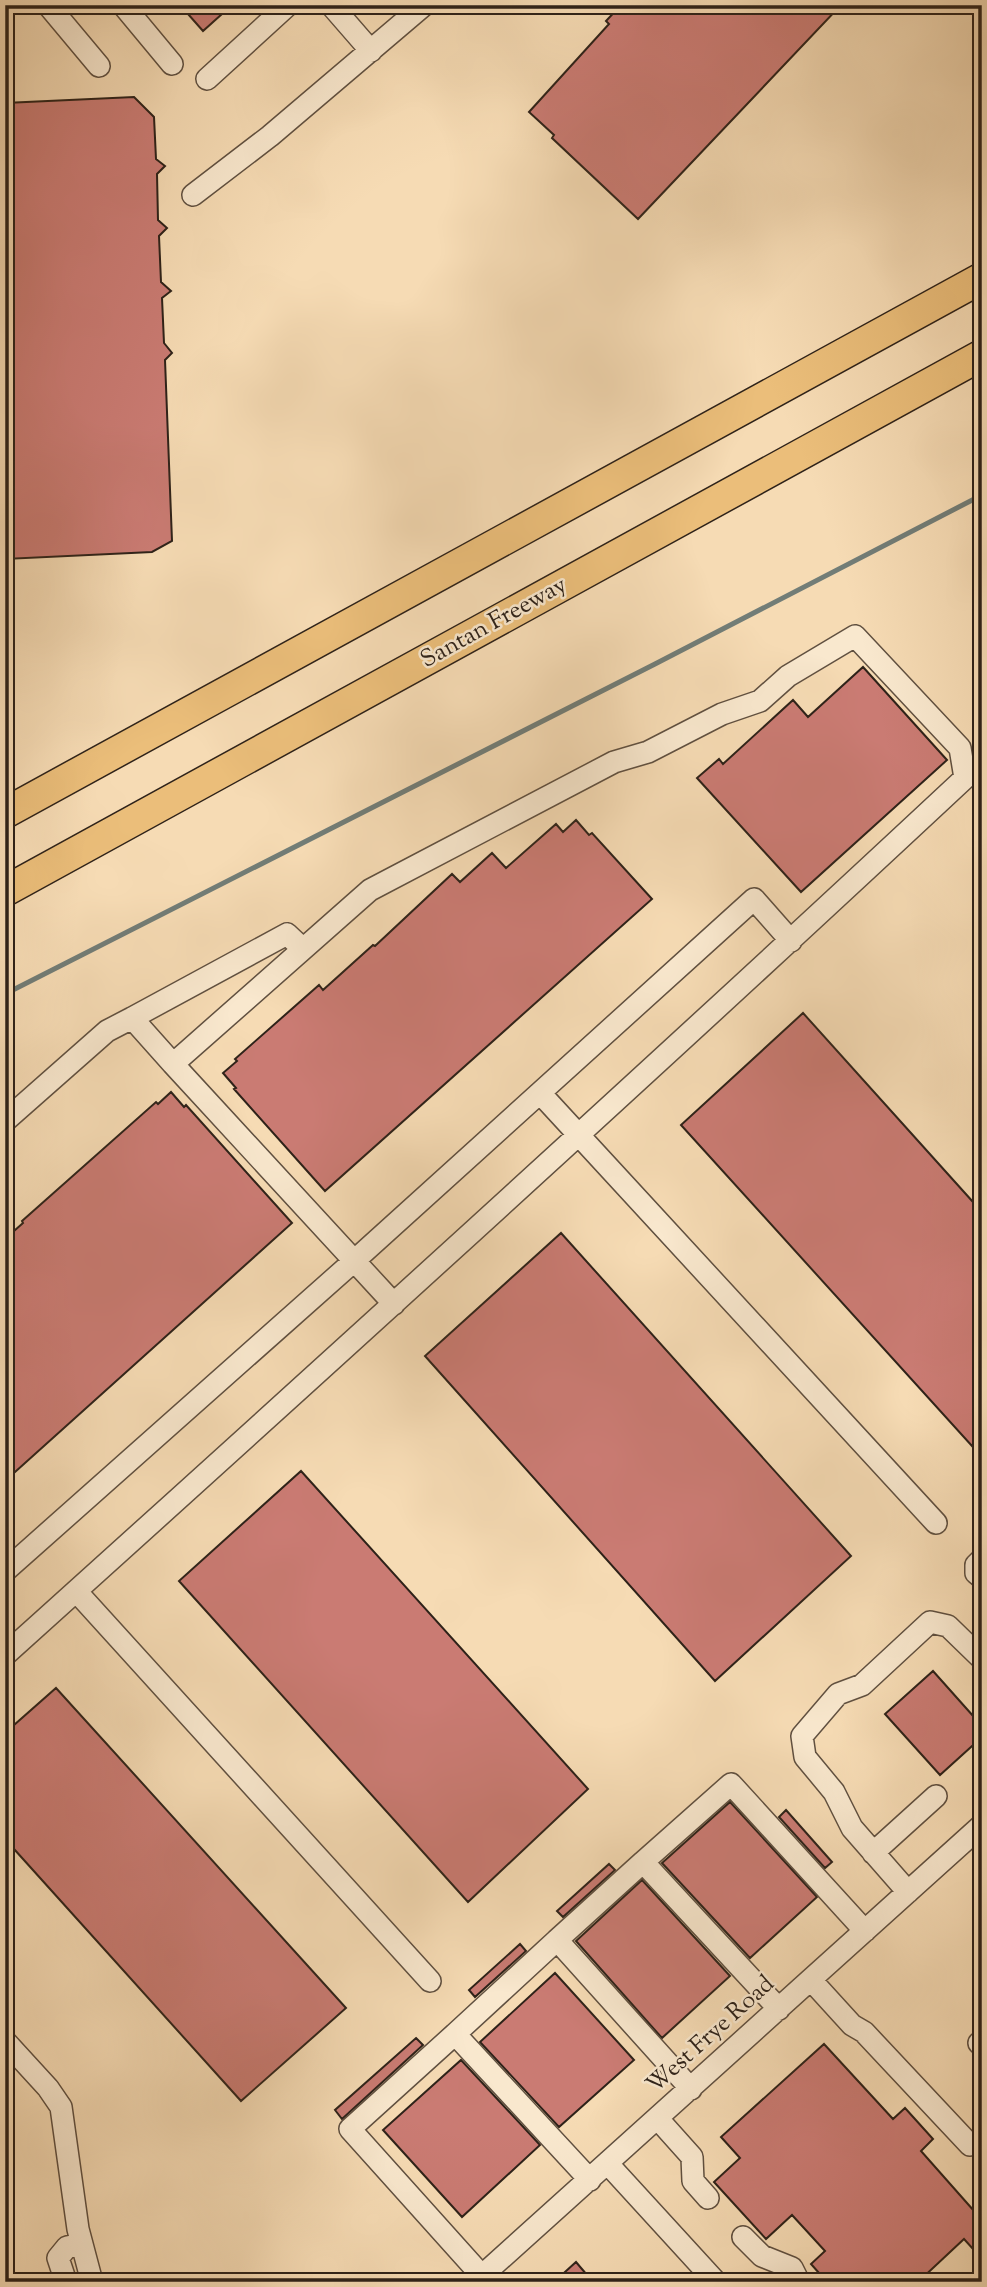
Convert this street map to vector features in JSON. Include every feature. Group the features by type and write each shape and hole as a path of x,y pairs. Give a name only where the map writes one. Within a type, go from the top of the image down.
{"highway":[{"path":"5,813 977,280"},
{"name":"Santan Freeway","path":"5,891 982,355"},
{"path":"907,397 982,363"}],"street":[{"path":"48,5 99,66"},
{"path":"122,5 172,64"},
{"path":"207,79 288,5"},
{"path":"331,5 371,51"},
{"path":"193,195 270,136 424,5"},
{"path":"5,1655 580,1136 965,778 960,748 855,636 788,676 760,701 722,714 648,752 614,762 370,890 173,1064"},
{"path":"5,1572 754,899 791,941"},
{"path":"5,1121 107,1031 286,934 303,949"},
{"path":"132,1018 394,1304"},
{"path":"540,1093 936,1523"},
{"path":"982,1559 976,1565 976,1573 982,1578"},
{"path":"76,1591 430,1981"},
{"path":"908,1892 852,1828 834,1792 805,1757 802,1736 838,1693 862,1685 930,1622 948,1626 982,1659"},
{"path":"479,2279 350,2130 556,1940 732,1784 865,1931"},
{"path":"873,1853 936,1796"},
{"name":"West Frye Road","path":"479,2279 982,1825"},
{"path":"643,1862 779,2009"},
{"path":"556,1940 691,2089"},
{"path":"811,1980 970,2145"},
{"path":"456,2034 590,2180"},
{"path":"5,2040 48,2088 61,2107 90,2281"},
{"path":"657,2119 692,2157 693,2181 708,2198"},
{"path":"608,2164 716,2282"},
{"path":"743,2238 762,2256 792,2268 799,2282"},
{"path":"66,2282 58,2258 67,2247 82,2244"}],"building":[{"path":"180,5 232,5 203,31"},
{"path":"621,5 841,5 638,219 552,138 554,135 529,112 609,24 606,21"},
{"path":"134,97 154,117 156,159 165,166 157,174 158,220 167,228 159,236 161,282 171,291 162,298 164,343 172,353 165,360 172,541 152,552 5,559 5,103"},
{"path":"863,667 947,760 801,892 697,778 719,759 723,764 793,700 808,717"},
{"path":"576,820 589,835 592,833 652,899 325,1191 234,1089 236,1088 223,1073 237,1061 235,1059 319,985 323,990 375,946 452,874 460,882 492,853 506,868 556,824 563,832"},
{"path":"803,1013 982,1212 982,1436 972,1446 681,1125"},
{"path":"171,1092 184,1107 186,1105 292,1223 5,1481 5,1239 156,1102 158,1104"},
{"path":"561,1233 851,1556 715,1681 425,1356"},
{"path":"301,1471 588,1789 468,1902 179,1581"},
{"path":"933,1671 982,1726 982,1737 940,1775 885,1714"},
{"path":"56,1688 346,2008 241,2101 5,1839 5,1733"},
{"path":"730,1802 817,1897 750,1958 662,1863"},
{"path":"786,1810 832,1862 825,1868 779,1817"},
{"path":"609,1864 615,1870 563,1917 557,1911"},
{"path":"642,1880 730,1976 662,2038 576,1941"},
{"path":"520,1944 526,1951 475,1997 469,1990"},
{"path":"555,1973 634,2060 559,2127 480,2042"},
{"path":"416,2038 423,2045 342,2119 335,2110"},
{"path":"824,2044 893,2119 905,2108 933,2139 921,2151 982,2220 982,2259 964,2239 918,2282 827,2282 811,2264 825,2251 792,2215 766,2239 714,2182 740,2158 721,2137"},
{"path":"461,2060 540,2145 462,2217 383,2130"},
{"path":"576,2262 593,2282 554,2282"}],"waterway":[{"path":"5,994 982,495"}]}
